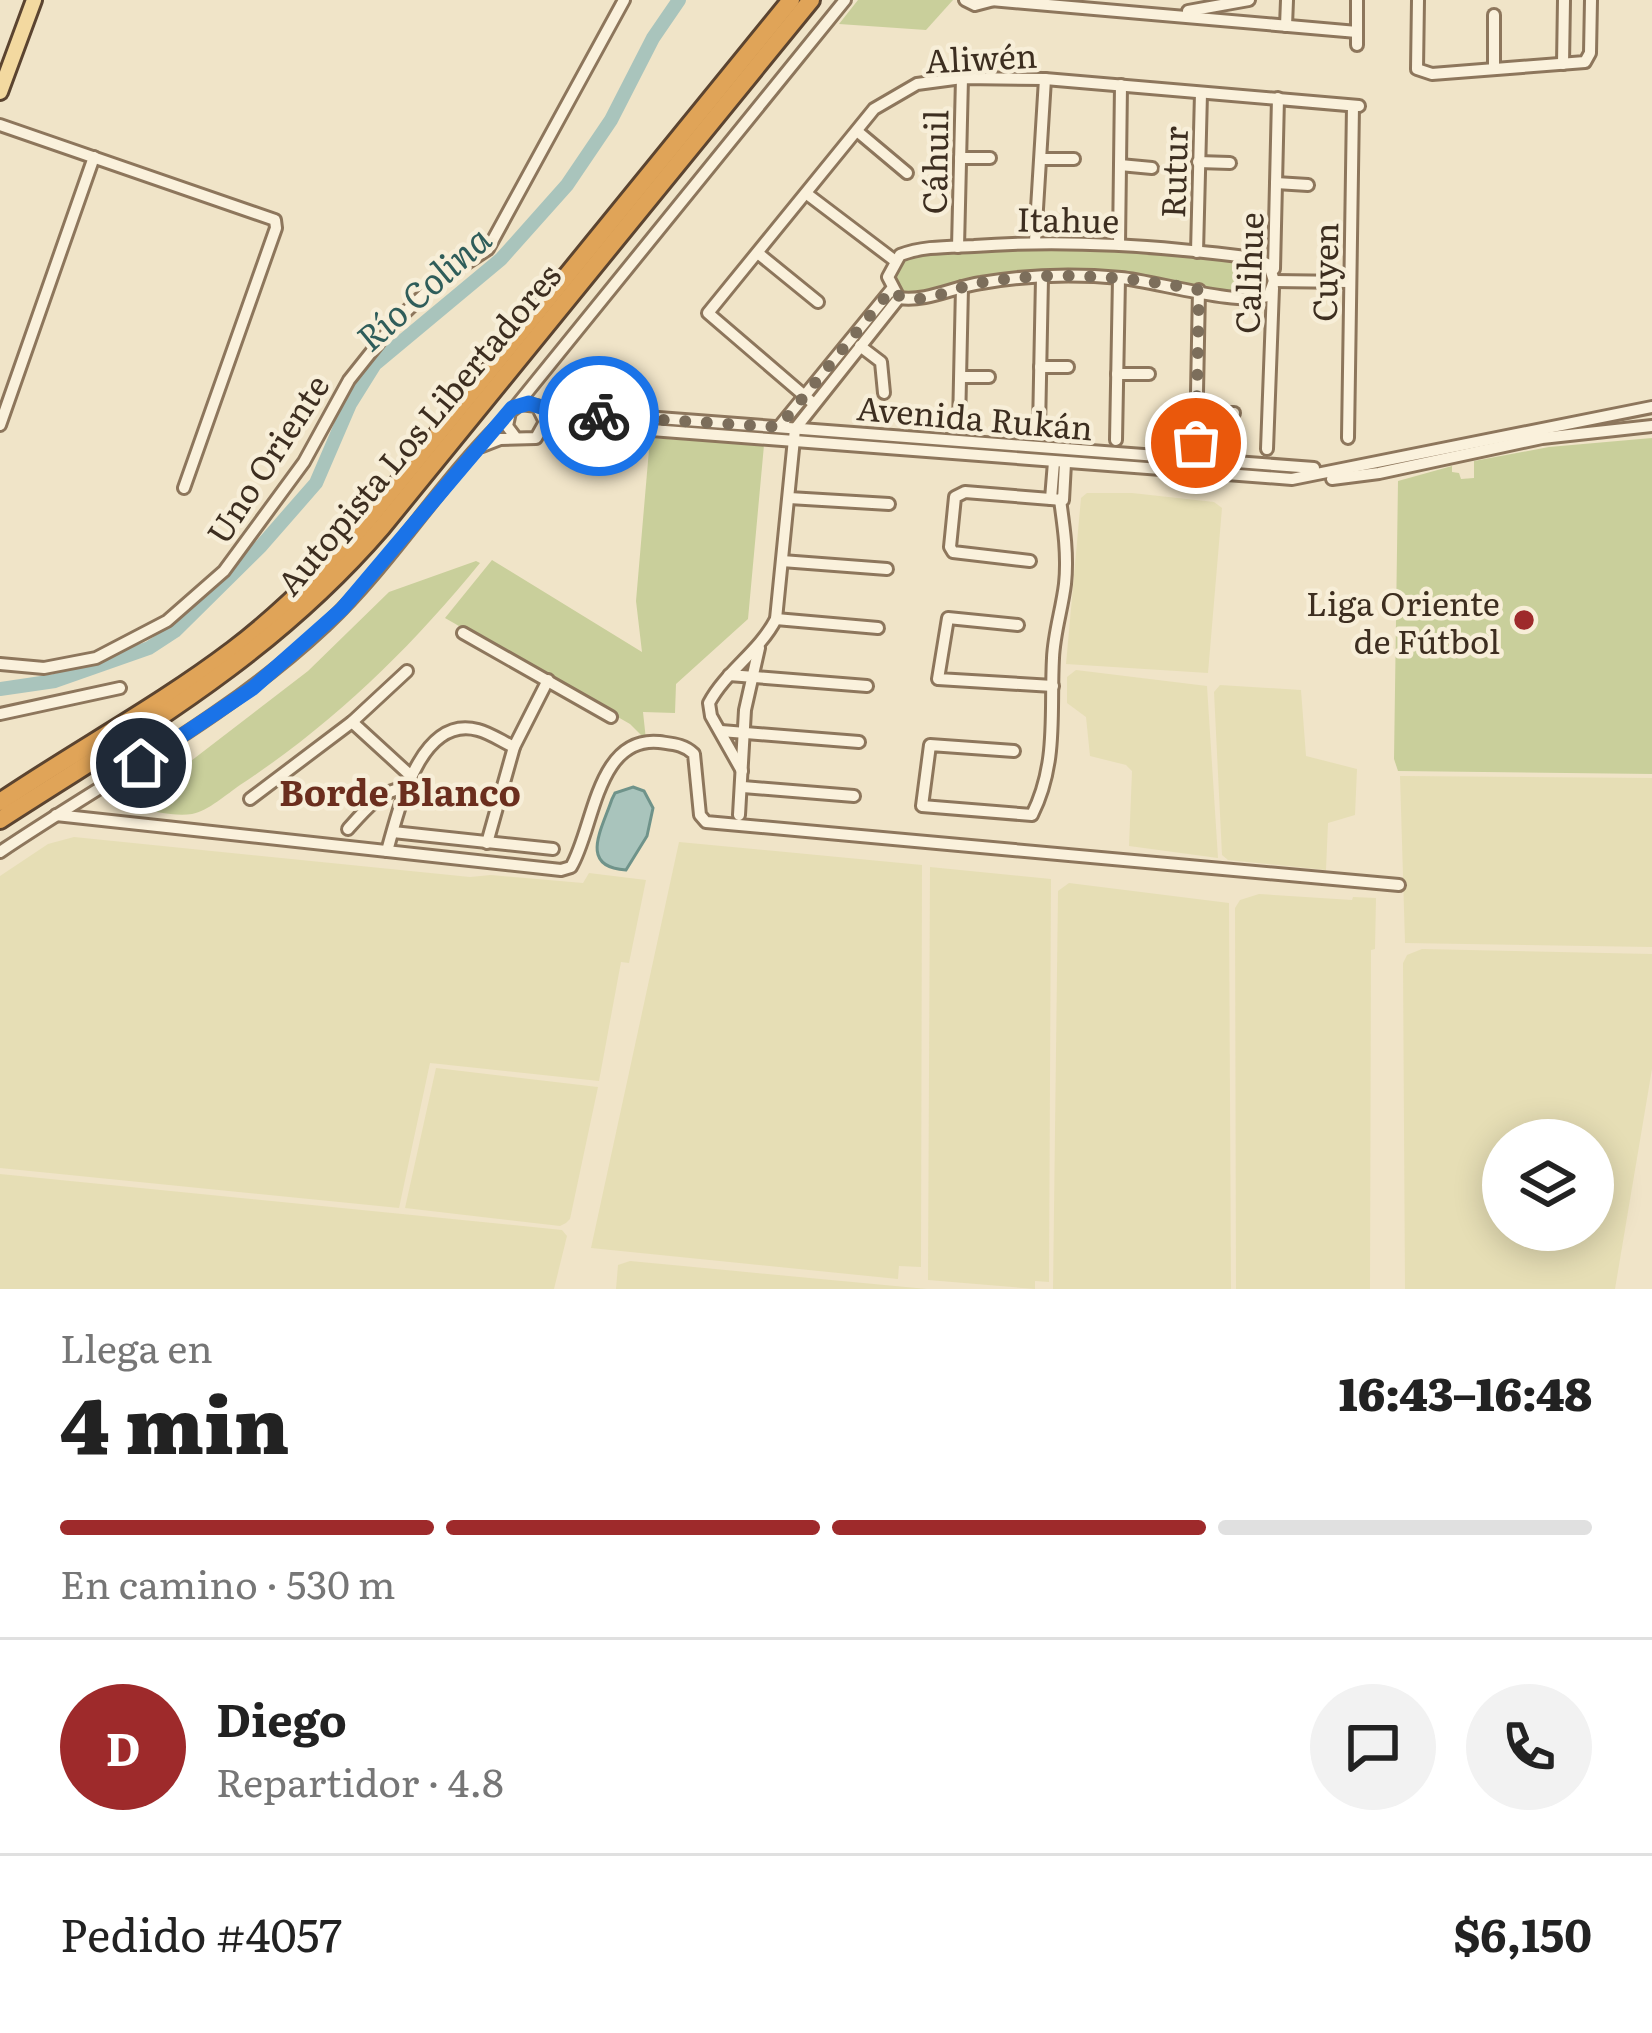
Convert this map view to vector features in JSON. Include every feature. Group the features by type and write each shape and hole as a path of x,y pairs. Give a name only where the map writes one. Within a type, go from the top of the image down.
{"highway":[{"name":"Autopista Los Libertadores","path":"0,802 208,669 271,619 331,562 791,0"},
{"name":"Autopista Los Libertadores","path":"0,820 208,686 312,602 382,526 811,0"}],"main road":[{"path":"0,92 34,0"}],"street":[{"name":"Uno Oriente","path":"0,664 44,668 96,658 167,621 224,571 304,461 349,380 396,321 436,283 488,249 624,0"},
{"path":"0,852 205,722 286,661 369,581 844,0"},
{"path":"965,0 1173,14 1357,38 1357,0"},
{"path":"1173,14 1249,0"},
{"path":"1286,26 1287,0"},
{"path":"1418,0 1419,72 1585,62 1591,0"},
{"path":"1563,64 1564,0"},
{"path":"1494,15 1494,68"},
{"name":"Cáhuil","path":"958,247 962,78"},
{"path":"1035,242 1045,79"},
{"name":"Aliwén","path":"809,400 708,313 874,109 898,93 928,81 1045,79 1356,106"},
{"path":"1119,244 1121,85"},
{"name":"Rutur","path":"1197,252 1201,93"},
{"name":"Calihue","path":"1268,449 1278,98"},
{"name":"Cuyen","path":"1348,438 1356,106"},
{"path":"0,125 275,220 184,488"},
{"path":"857,131 907,173"},
{"path":"0,425 94,157"},
{"path":"960,158 990,158"},
{"path":"1041,159 1074,159"},
{"path":"1198,162 1230,163"},
{"path":"1120,165 1152,167"},
{"path":"1276,183 1308,184"},
{"path":"807,194 894,260 888,277 895,294"},
{"name":"Itahue","path":"894,260 910,251 958,247 1119,244 1262,260 1274,280"},
{"path":"759,254 818,302"},
{"path":"895,294 919,299 962,287 1042,278 1119,278 1261,299 1269,295 1274,280 1349,282"},
{"path":"1039,429 1042,278"},
{"path":"1116,440 1119,278"},
{"path":"959,424 962,287"},
{"path":"1196,443 1199,290"},
{"path":"779,427 860,346 895,294"},
{"path":"742,771 711,716 709,703 760,645 776,619 795,429 809,400 895,294"},
{"path":"860,346 881,362 884,394"},
{"path":"1040,367 1067,367"},
{"path":"479,448 494,440 531,440 543,430 539,408 543,370"},
{"path":"1117,374 1149,374"},
{"path":"962,377 989,377"},
{"path":"516,438 509,431 512,411 524,403 539,408"},
{"name":"Avenida Rukán","path":"539,408 793,442 956,448 1292,479 1652,407"},
{"path":"1198,412 1234,413"},
{"path":"1333,474 1379,473 1542,438 1652,426"},
{"name":"Avenida Rukán","path":"543,430 779,427 1060,463 1118,461"},
{"path":"1014,751 930,746 922,806 1032,815 1052,751 1052,686 1066,571 1058,500 1060,463"},
{"path":"1030,561 953,551 955,497 965,492 1058,500"},
{"path":"789,498 889,504"},
{"path":"782,561 886,568"},
{"path":"1018,625 948,618 938,679 1052,686"},
{"path":"776,619 878,628"},
{"path":"464,634 611,717"},
{"path":"739,815 751,676 760,645"},
{"path":"250,799 352,722 407,671"},
{"path":"729,675 867,686"},
{"path":"487,843 514,748 548,680"},
{"path":"0,715 120,688"},
{"path":"352,722 407,781"},
{"path":"387,851 407,781 420,758 446,736 461,729 478,730 514,748"},
{"path":"721,731 859,742"},
{"path":"56,815 561,869 571,867 591,808 620,755 633,746 653,742 684,746 694,754 700,815 706,822 1399,885"},
{"path":"348,829 368,806 407,781"},
{"path":"743,787 854,796"},
{"path":"86,796 86,807 96,817"},
{"path":"393,832 554,849"}],"shaded area":[{"path":"1087,493 1214,502 1222,508 1208,673 1066,664 1081,498"},
{"path":"1076,670 1207,686 1218,858 1129,846 1132,771 1126,765 1090,756 1086,717 1067,703 1067,677"},
{"path":"1220,685 1301,690 1306,756 1357,769 1355,815 1328,823 1326,870 1228,860 1222,855 1214,692"},
{"path":"1400,776 1652,778 1652,947 1405,943"},
{"path":"74,837 470,877 583,883 589,873 646,880 629,963 621,962 599,1081 430,1063 399,1208 0,1168 0,876 48,844"},
{"path":"679,842 922,865 921,1267 899,1266 898,1279 591,1248"},
{"path":"930,867 1051,879 1049,1282 1035,1281 1035,1289 928,1280"},
{"path":"1069,883 1229,903 1231,1289 1053,1289 1058,891"},
{"path":"1259,894 1376,898 1375,949 1371,950 1370,1289 1236,1289 1235,908 1240,900"},
{"path":"1422,949 1652,954 1652,1069 1615,1289 1405,1289 1403,963 1407,955"},
{"path":"436,1068 598,1087 566,1223 405,1208"},
{"path":"0,1174 562,1230 567,1236 554,1289 0,1289"},
{"path":"630,1261 927,1289 616,1289 618,1265"}],"green space":[{"path":"858,0 953,0 926,30 839,24"},
{"path":"1016,248 1173,249 1266,265 1270,285 1261,294 1246,294 1140,275 1084,273 915,296 893,286 894,263 902,257"},
{"path":"650,438 764,445 748,619 676,684 675,713 643,712 646,740 630,724 445,618 492,560 642,652 636,601"},
{"name":"Liga Oriente de Fútbol","path":"1652,438 1652,774 1398,771 1394,759 1398,481 1452,466 1461,479 1474,478 1474,461 1549,447"},
{"path":"480,563 398,655 274,761 198,812 179,815 136,808 135,804 308,671 389,592"}],"water":[{"path":"633,787 644,791 653,808 647,836 626,870 602,862 597,845 615,793"}],"waterway":[{"name":"Río Colina","path":"0,689 55,681 149,648 175,631 261,546 316,483 350,404 375,364 501,259 567,185 611,120 653,38 679,0"}],"way so far":[{"path":"599,416 779,427 891,290 898,298 911,300 980,283 1079,275 1199,290 1196,443"}],"place":[{"name":"Liga Oriente de Fútbol","path":"1524,620"}],"district":[{"name":"Borde Blanco","path":"400,790"}],"route":[{"path":"141,763 253,688 342,609 512,408 529,403 561,414 599,416"}]}
